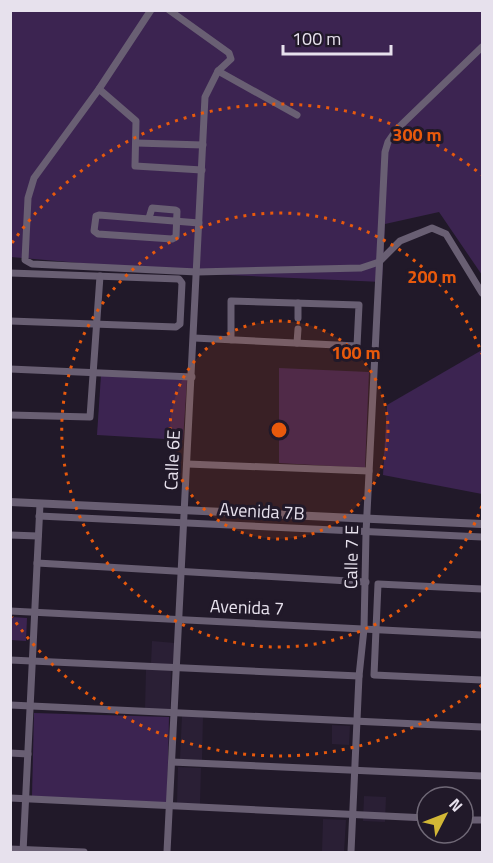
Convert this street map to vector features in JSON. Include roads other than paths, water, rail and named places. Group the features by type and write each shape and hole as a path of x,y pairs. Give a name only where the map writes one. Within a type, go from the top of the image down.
{"street":[{"path":"151,10 99,89 34,178 28,198 25,260 32,264 197,272 361,268 379,262 405,238 432,228 446,234 483,293"},
{"name":"Calle 6E","path":"167,852 205,97 218,71 231,59 229,52 169,10"},
{"name":"Calle 7 E","path":"351,852 359,676 364,629 366,519 384,156 391,136 483,47"},
{"path":"218,71 297,115"},
{"path":"99,89 133,116 136,121 135,166 202,170"},
{"path":"136,143 203,145"},
{"path":"152,208 175,210 176,220 176,237 172,239 98,234 94,231 97,215 148,218 152,208"},
{"path":"176,220 199,223"},
{"path":"10,273 181,280 180,324 176,327 10,321"},
{"path":"10,415 87,419 91,415 99,276"},
{"path":"194,338 231,340 357,346 359,305 231,301 231,340"},
{"path":"298,303 298,318"},
{"path":"297,343 298,329"},
{"path":"10,369 192,377"},
{"path":"187,464 369,471"},
{"name":"Avenida 7B","path":"10,502 483,524"},
{"path":"23,851 40,504"},
{"path":"100,507 101,519"},
{"name":"Avenida 7B","path":"39,516 483,537"},
{"path":"439,522 439,535"},
{"path":"10,535 38,536"},
{"path":"37,563 366,582"},
{"path":"483,589 378,585 374,675 483,680"},
{"name":"Avenida 7","path":"10,611 483,635"},
{"path":"10,660 359,676"},
{"path":"10,705 483,727"},
{"path":"10,753 28,754"},
{"path":"172,762 483,776"},
{"path":"10,798 415,817"},
{"path":"10,849 84,852"}]}
